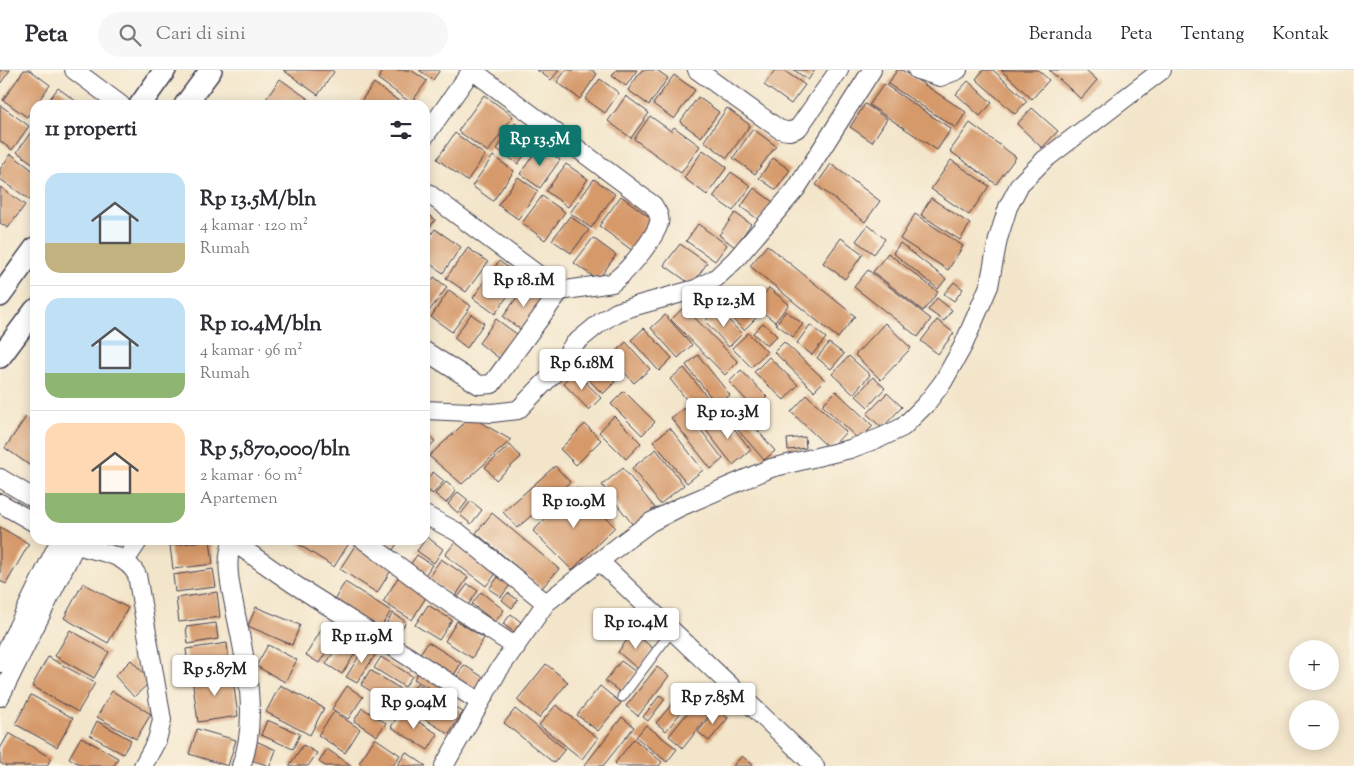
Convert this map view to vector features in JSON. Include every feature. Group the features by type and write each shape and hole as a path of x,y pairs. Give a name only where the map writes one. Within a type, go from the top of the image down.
{"street":[{"path":"74,70 115,100"},
{"path":"144,100 165,70"},
{"path":"189,100 211,70"},
{"path":"430,129 472,70 653,204 658,212 660,221 654,232 612,283 560,292 492,384 479,384 430,354"},
{"path":"697,70 779,129 786,131 793,131 799,127 839,70"},
{"path":"430,410 492,413 518,410 556,371 573,345 601,322 617,312 696,289 716,278 735,260 796,189 872,70"},
{"path":"917,70 940,77 958,70"},
{"path":"444,766 498,671 546,603 651,522 680,507 771,468 850,449 903,427 926,404 943,382 963,346 990,286 998,239 1008,207 1020,184 1044,160 1162,70"},
{"path":"430,195 560,292"},
{"path":"0,296 30,255"},
{"path":"0,357 30,317"},
{"path":"0,478 30,496"},
{"path":"0,503 30,520"},
{"path":"430,518 459,533 546,603"},
{"path":"0,663 68,545"},
{"path":"0,697 68,545"},
{"path":"97,545 125,560 138,575 162,720 157,740 143,766"},
{"path":"125,560 136,545"},
{"path":"231,545 228,562 244,653 250,729 241,766"},
{"path":"238,545 292,583 480,702"},
{"path":"371,545 437,595 516,647"},
{"path":"599,561 671,632 815,766"}],"lane":[{"path":"622,696 671,632"}],"building":[{"path":"0,70 10,70 0,84"},
{"path":"24,70 30,70 50,85 39,100 30,100 30,113 27,117 3,100"},
{"path":"283,70 332,70 334,72 318,95"},
{"path":"384,70 411,70 427,81 413,100 407,100 378,79"},
{"path":"419,70 440,70 433,80"},
{"path":"537,70 559,70 551,80"},
{"path":"566,70 592,70 597,74 580,99 557,82"},
{"path":"616,70 637,70 626,86 612,76"},
{"path":"642,70 657,70 668,78 649,105 628,90"},
{"path":"775,70 783,70 805,85 791,104 764,85"},
{"path":"794,70 815,70 808,80"},
{"path":"897,70 902,70 966,112 956,128 888,84"},
{"path":"983,70 993,70 1027,101 1015,114 976,79"},
{"path":"1001,70 1038,70 1049,80 1032,99"},
{"path":"1049,70 1086,70 1097,80 1081,99"},
{"path":"674,75 695,90 674,119 653,104"},
{"path":"280,79 310,100 265,100"},
{"path":"600,79 619,93 605,113 585,99"},
{"path":"968,81 992,103 980,116 956,94"},
{"path":"374,83 397,100 362,100"},
{"path":"884,84 951,129 937,150 869,105"},
{"path":"58,88 74,100 49,100"},
{"path":"484,95 513,116 488,152 458,131"},
{"path":"626,96 649,113 631,138 608,121"},
{"path":"698,97 719,112 701,137 680,122"},
{"path":"865,104 887,119 872,142 850,127"},
{"path":"0,105 29,126 12,150 0,141"},
{"path":"727,108 750,125 727,158 704,141"},
{"path":"1032,108 1058,131 1042,148 1017,124"},
{"path":"650,116 671,131 674,127 700,146 681,173 634,139"},
{"path":"515,123 536,139 518,164 497,149"},
{"path":"970,123 1016,157 996,184 950,151"},
{"path":"753,129 776,146 755,174 733,158"},
{"path":"30,133 30,161 17,152"},
{"path":"455,133 485,155 467,181 437,159"},
{"path":"540,145 560,160 540,188 520,174"},
{"path":"703,150 727,167 707,195 684,178"},
{"path":"11,154 30,168 30,200 0,179 0,169"},
{"path":"493,156 514,171 493,201 472,186"},
{"path":"773,158 790,170 776,190 759,178"},
{"path":"951,160 989,186 969,215 931,189"},
{"path":"566,164 588,179 568,207 546,191"},
{"path":"831,164 880,201 865,222 816,185"},
{"path":"731,172 751,186 733,211 713,197"},
{"path":"518,177 538,191 518,219 498,205"},
{"path":"594,179 615,194 591,228 570,213"},
{"path":"0,187 25,205 8,228 0,223"},
{"path":"754,188 773,202 759,220 741,207"},
{"path":"542,196 565,212 545,240 522,223"},
{"path":"621,196 655,221 633,251 599,226"},
{"path":"931,198 970,224 960,240 921,215"},
{"path":"735,213 751,224 735,247 719,235"},
{"path":"915,214 963,246 948,270 900,239"},
{"path":"430,216 435,220 430,227"},
{"path":"570,216 589,230 571,253 552,240"},
{"path":"698,224 727,245 715,261 686,241"},
{"path":"868,225 885,239 874,254 856,241"},
{"path":"435,229 461,247 443,273 430,264 430,236"},
{"path":"593,238 616,255 598,280 574,263"},
{"path":"841,238 863,254 845,279 823,263"},
{"path":"900,243 946,279 938,289 893,253"},
{"path":"680,244 707,263 692,285 664,265"},
{"path":"767,245 855,316 838,338 750,266"},
{"path":"468,248 488,262 466,292 446,278"},
{"path":"888,253 938,292 923,311 873,272"},
{"path":"499,261 521,277 495,314 473,298"},
{"path":"868,270 931,319 918,337 854,287"},
{"path":"434,277 447,287 430,310 430,283"},
{"path":"954,282 963,289 954,301 944,294"},
{"path":"526,284 546,298 523,331 503,317"},
{"path":"769,288 789,304 775,322 755,306"},
{"path":"449,290 471,306 452,332 431,317"},
{"path":"937,298 952,310 944,321 928,310"},
{"path":"740,300 758,316 744,330 727,314"},
{"path":"684,307 738,362 725,375 671,320"},
{"path":"718,309 742,334 729,347 705,321"},
{"path":"786,311 803,324 793,337 776,324"},
{"path":"471,314 484,323 467,348 454,338"},
{"path":"665,315 692,345 678,358 651,328"},
{"path":"496,319 521,337 503,361 479,343"},
{"path":"937,320 954,333 938,354 921,341"},
{"path":"763,323 777,336 767,346 753,333"},
{"path":"885,323 911,348 881,380 855,355"},
{"path":"810,325 826,338 812,355 797,343"},
{"path":"644,328 672,358 659,371 631,340"},
{"path":"748,333 767,352 751,367 732,348"},
{"path":"626,342 650,369 634,383 610,357"},
{"path":"784,342 825,380 814,391 774,352"},
{"path":"829,343 844,354 831,369 817,358"},
{"path":"698,355 730,395 717,405 686,365"},
{"path":"849,356 870,375 853,394 832,374"},
{"path":"590,357 615,382 603,394 578,369"},
{"path":"769,357 798,385 784,400 754,372"},
{"path":"684,368 712,403 698,414 670,379"},
{"path":"741,370 767,397 755,409 729,382"},
{"path":"575,371 601,398 589,410 563,383"},
{"path":"873,377 885,388 868,407 856,396"},
{"path":"624,391 655,422 642,435 611,404"},
{"path":"836,391 873,426 859,440 822,405"},
{"path":"887,393 902,407 882,428 867,414"},
{"path":"807,395 846,432 830,449 791,412"},
{"path":"684,408 723,459 711,469 671,418"},
{"path":"723,414 751,450 733,465 705,429"},
{"path":"614,416 641,443 626,459 599,432"},
{"path":"26,417 30,420 30,466 5,448"},
{"path":"471,417 511,440 462,484 430,455"},
{"path":"749,420 775,451 764,460 738,430"},
{"path":"585,424 601,440 576,465 560,449"},
{"path":"670,428 703,470 687,483 653,441"},
{"path":"430,437 435,441 430,446"},
{"path":"805,437 806,448 788,450 787,439"},
{"path":"510,445 521,457 496,480 485,467"},
{"path":"656,449 684,485 660,504 632,468"},
{"path":"555,466 570,482 517,528 503,512"},
{"path":"623,468 655,508 633,525 602,485"},
{"path":"433,472 444,481 433,494 430,492 430,476"},
{"path":"446,482 456,490 446,503 435,494"},
{"path":"577,488 615,527 572,570 533,531"},
{"path":"458,492 468,500 458,513 448,504"},
{"path":"471,501 482,510 471,524 460,515"},
{"path":"492,513 559,569 542,588 476,533"},
{"path":"0,527 29,544 6,584 0,581"},
{"path":"430,539 443,549 434,563 417,551 421,545 430,545"},
{"path":"457,540 498,571 486,586 445,555"},
{"path":"211,545 213,564 173,569 170,546"},
{"path":"300,545 348,545 334,567"},
{"path":"355,545 393,567 377,593 340,569"},
{"path":"381,545 396,545 390,554"},
{"path":"417,555 432,565 425,575 410,565"},
{"path":"441,559 468,577 455,597 428,578"},
{"path":"213,569 216,587 175,592 173,575"},
{"path":"399,576 428,594 412,620 383,602"},
{"path":"498,577 510,585 501,597 489,589"},
{"path":"345,582 391,611 379,630 333,602"},
{"path":"83,583 128,608 108,643 64,618"},
{"path":"468,584 478,591 468,605 458,597"},
{"path":"217,592 220,617 179,622 176,598"},
{"path":"481,592 504,610 495,622 472,604"},
{"path":"508,593 518,600 512,608 502,600"},
{"path":"428,605 452,620 439,640 415,625"},
{"path":"256,607 300,625 292,645 248,626"},
{"path":"393,613 406,622 397,637 383,628"},
{"path":"511,614 521,622 514,632 503,624"},
{"path":"457,621 484,638 472,658 445,641"},
{"path":"326,622 340,631 319,663 306,655"},
{"path":"216,623 218,639 188,644 186,627"},
{"path":"70,630 109,652 94,678 55,656"},
{"path":"347,631 363,641 342,674 326,664"},
{"path":"633,632 654,649 638,669 618,652"},
{"path":"428,642 461,663 453,677 419,655"},
{"path":"227,643 230,668 189,674 186,649"},
{"path":"268,645 297,660 285,682 256,666"},
{"path":"366,645 377,652 357,683 346,677"},
{"path":"48,657 95,683 78,712 32,686"},
{"path":"381,657 412,676 405,687 374,668"},
{"path":"131,660 151,681 134,697 115,676"},
{"path":"621,661 636,672 620,692 605,681"},
{"path":"546,664 568,682 539,718 517,700"},
{"path":"464,665 486,679 478,691 456,678"},
{"path":"657,667 669,676 638,716 626,706"},
{"path":"421,668 452,687 445,698 414,679"},
{"path":"370,670 399,688 390,703 361,685"},
{"path":"232,672 238,716 198,722 192,678"},
{"path":"417,683 463,712 449,734 403,706"},
{"path":"280,685 324,708 310,735 266,712"},
{"path":"347,686 363,697 348,719 332,709"},
{"path":"600,686 621,703 598,731 577,715"},
{"path":"112,691 151,714 136,739 97,717"},
{"path":"31,695 73,718 57,747 15,724"},
{"path":"660,695 665,699 648,721 643,717"},
{"path":"700,697 715,708 683,748 669,736"},
{"path":"676,699 686,706 666,731 656,723"},
{"path":"556,705 598,738 582,759 539,725"},
{"path":"362,708 386,723 377,736 354,721"},
{"path":"515,709 565,749 554,763 504,723"},
{"path":"716,709 728,718 709,741 698,732"},
{"path":"401,711 438,734 428,750 391,727"},
{"path":"334,712 360,729 345,753 318,735"},
{"path":"622,717 634,727 603,766 584,766"},
{"path":"267,720 300,734 293,749 261,735"},
{"path":"97,721 131,740 123,754 90,735"},
{"path":"646,725 677,749 667,762 636,737"},
{"path":"197,729 236,740 228,766 189,754"},
{"path":"9,733 51,758 47,766 6,766 0,763 0,749"},
{"path":"81,737 118,758 114,766 83,766 69,758"},
{"path":"375,738 400,755 393,766 364,766 359,763"},
{"path":"634,739 662,762 659,766 618,766 615,763"},
{"path":"256,741 276,750 270,766 248,759"},
{"path":"303,745 317,753 308,766 289,766"},
{"path":"327,749 352,766 325,766 319,762"},
{"path":"406,752 426,766 397,766"},
{"path":"742,756 754,766 733,766"}]}
